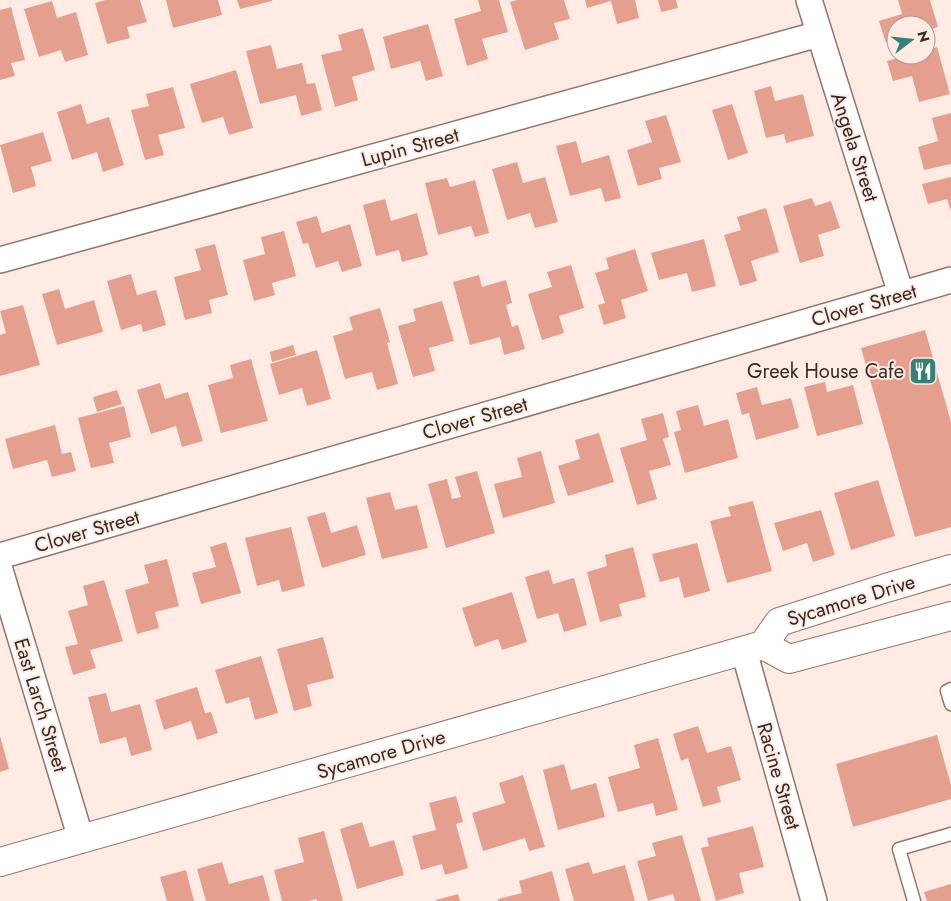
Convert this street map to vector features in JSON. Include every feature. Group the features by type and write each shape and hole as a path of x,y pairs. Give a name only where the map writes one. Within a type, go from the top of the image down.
{"main road":[{"name":"Sycamore Drive","path":"0,862 754,648 779,622 886,588 951,570"},
{"name":"Sycamore Drive","path":"754,648 790,659 951,616"}],"street":[{"name":"Angela Street","path":"809,0 902,294"},
{"name":"Lupin Street","path":"0,260 819,34"},
{"name":"Clover Street","path":"0,556 902,294 950,282"},
{"name":"East Larch Street","path":"0,570 81,839"},
{"name":"Racine Street","path":"754,648 814,901"}],"lane":[{"path":"951,690 947,691 951,704"},
{"path":"914,901 899,849 951,834"}],"building":[{"path":"106,0 140,0 147,22 127,27 130,38 107,44 95,3"},
{"path":"166,0 218,0 222,15 173,28"},
{"path":"237,0 272,0 272,1 240,9"},
{"path":"478,0 499,0 508,32 482,39 488,59 467,66 454,19 481,11"},
{"path":"517,0 564,0 570,19 554,23 559,39 525,50 510,2"},
{"path":"585,0 635,0 639,18 617,24 611,1 587,8"},
{"path":"658,0 676,0 678,8 661,12"},
{"path":"898,0 930,0 934,15 899,15 902,14"},
{"path":"52,1 57,18 76,12 88,55 65,62 61,50 39,57 24,9"},
{"path":"11,7 25,60 11,63 15,76 0,80 0,10"},
{"path":"886,19 886,43 879,21"},
{"path":"428,24 443,76 426,81 420,61 391,69 383,37"},
{"path":"363,28 375,70 352,77 358,100 335,107 321,55 342,50 338,35"},
{"path":"271,45 277,69 302,63 307,84 315,83 322,110 301,116 296,95 260,104 246,51"},
{"path":"936,47 950,94 919,102 912,76 893,81 888,65 936,65"},
{"path":"236,70 253,128 229,135 223,117 202,123 190,84"},
{"path":"771,86 775,101 803,94 814,136 786,143 784,134 766,138 754,91"},
{"path":"173,87 185,128 158,135 164,155 145,160 131,110 149,106 146,94"},
{"path":"81,104 87,124 109,117 124,165 103,172 97,152 72,160 57,112"},
{"path":"732,104 748,153 728,160 712,110"},
{"path":"951,113 951,164 924,170 918,147 938,141 932,118"},
{"path":"666,115 681,162 659,168 662,179 638,186 627,150 652,142 645,121"},
{"path":"43,132 52,161 31,167 36,186 13,193 0,145"},
{"path":"576,141 582,163 609,155 621,198 605,202 601,188 570,196 556,146"},
{"path":"517,162 523,183 545,177 558,222 535,228 530,213 507,220 492,169"},
{"path":"951,177 951,211 947,199 928,204 922,184"},
{"path":"447,178 450,187 475,180 489,233 475,237 471,226 438,235 425,183"},
{"path":"812,198 815,206 831,201 840,228 818,235 824,256 800,263 783,206"},
{"path":"385,199 391,221 417,213 428,255 402,262 399,250 376,256 363,205"},
{"path":"766,208 779,252 751,261 757,281 740,286 724,235 741,230 737,217"},
{"path":"317,216 322,233 350,224 362,266 342,272 338,261 316,268 308,243 303,244 296,222"},
{"path":"284,231 296,276 272,283 275,295 254,301 243,260 265,254 261,237"},
{"path":"704,239 716,286 692,292 687,273 659,280 651,253"},
{"path":"215,244 228,295 209,300 212,313 185,320 174,277 201,270 195,249"},
{"path":"635,249 648,291 621,300 626,318 604,325 598,305 605,303 595,273 609,269 606,258"},
{"path":"571,265 584,308 559,316 564,333 542,340 528,294 552,287 547,272"},
{"path":"131,274 137,295 156,290 166,325 143,332 141,324 121,330 107,281"},
{"path":"479,275 482,287 506,280 512,303 506,305 512,327 518,325 525,349 504,355 500,337 470,345 453,282"},
{"path":"59,289 65,309 94,300 103,332 57,345 42,294"},
{"path":"442,301 454,341 429,348 435,371 413,377 398,326 416,321 413,309"},
{"path":"23,305 40,365 0,376 0,335 6,333 0,311"},
{"path":"380,308 390,342 387,343 398,384 377,390 372,372 345,379 333,336 353,330 349,317"},
{"path":"925,330 951,422 951,527 915,537 861,348"},
{"path":"293,345 296,355 272,362 270,352"},
{"path":"317,350 331,399 307,406 302,388 279,395 270,364"},
{"path":"251,359 268,421 221,433 208,385 233,378 230,365"},
{"path":"825,382 827,392 853,385 863,424 817,436 804,387"},
{"path":"160,383 165,399 188,392 203,441 182,447 176,426 151,434 137,390"},
{"path":"757,387 762,405 791,398 799,428 756,440 749,413 742,415 736,393"},
{"path":"117,390 122,404 97,412 93,397"},
{"path":"698,405 704,426 728,419 738,458 685,473 674,432 681,430 676,411"},
{"path":"124,406 131,437 109,443 114,463 91,468 78,418"},
{"path":"663,413 669,437 663,439 671,465 649,471 657,499 637,505 620,448 647,440 641,419"},
{"path":"55,425 62,454 71,452 76,471 52,477 47,460 13,469 5,439"},
{"path":"599,433 614,482 568,496 558,466 580,459 575,440"},
{"path":"541,451 555,503 503,518 494,484 522,477 517,458"},
{"path":"477,471 495,533 446,548 428,484 447,479 452,499 461,497 455,477"},
{"path":"878,480 895,536 851,550 834,493"},
{"path":"390,492 395,510 417,505 428,548 382,559 366,498"},
{"path":"753,501 772,571 727,583 710,521 731,516 728,507"},
{"path":"821,510 835,555 813,562 807,543 783,551 774,523"},
{"path":"325,512 331,533 357,525 366,555 322,568 307,517"},
{"path":"291,527 305,586 282,592 279,580 257,586 245,538"},
{"path":"226,542 241,593 201,604 192,573 216,567 210,547"},
{"path":"697,543 710,591 684,598 679,577 660,582 652,554"},
{"path":"633,547 646,597 619,604 622,616 600,622 587,572 607,566 605,555"},
{"path":"167,559 179,606 155,612 159,628 137,634 125,590 149,583 144,565"},
{"path":"549,570 553,584 574,578 587,625 564,632 558,613 537,619 525,577"},
{"path":"104,580 123,641 90,650 96,668 73,675 65,647 78,644 68,611 88,605 83,586"},
{"path":"512,592 527,642 502,650 498,639 475,647 462,608"},
{"path":"323,637 334,678 307,685 312,706 294,711 277,649"},
{"path":"261,656 278,713 255,720 249,697 226,704 215,670"},
{"path":"197,687 205,713 211,712 218,733 197,740 191,721 164,730 155,700"},
{"path":"106,693 111,712 140,704 152,750 131,756 126,737 100,744 88,697"},
{"path":"698,726 707,753 731,746 741,780 717,787 721,802 703,807 688,758 681,761 673,734"},
{"path":"937,735 951,785 951,799 853,827 836,764"},
{"path":"0,736 9,769 0,772"},
{"path":"658,738 678,810 656,816 653,803 618,812 608,777 640,768 634,745"},
{"path":"564,764 571,790 596,783 605,817 558,830 543,770"},
{"path":"523,775 545,847 529,851 525,838 483,851 472,813 505,803 499,783"},
{"path":"456,796 463,822 456,824 468,868 445,875 442,864 421,870 412,836 436,830 429,803"},
{"path":"362,822 370,847 394,840 404,875 357,889 340,829"},
{"path":"753,826 764,867 739,873 744,893 716,901 701,848 709,846 707,838"},
{"path":"324,831 343,901 317,901 316,899 309,901 282,901 274,870 304,862 298,838"},
{"path":"682,835 701,901 675,901 673,894 648,901 637,861 656,856 652,843"},
{"path":"222,862 229,884 263,875 270,901 206,901 197,869"},
{"path":"589,862 593,874 625,865 635,901 574,901 565,869"},
{"path":"186,870 194,901 167,901 160,877"},
{"path":"552,871 560,901 498,901 498,899 522,893 519,881"},
{"path":"951,884 951,901 927,901 924,892"},
{"path":"458,894 460,901 436,901 436,900"}],"place":[{"name":"Greek House Cafe","path":"923,371"}]}
